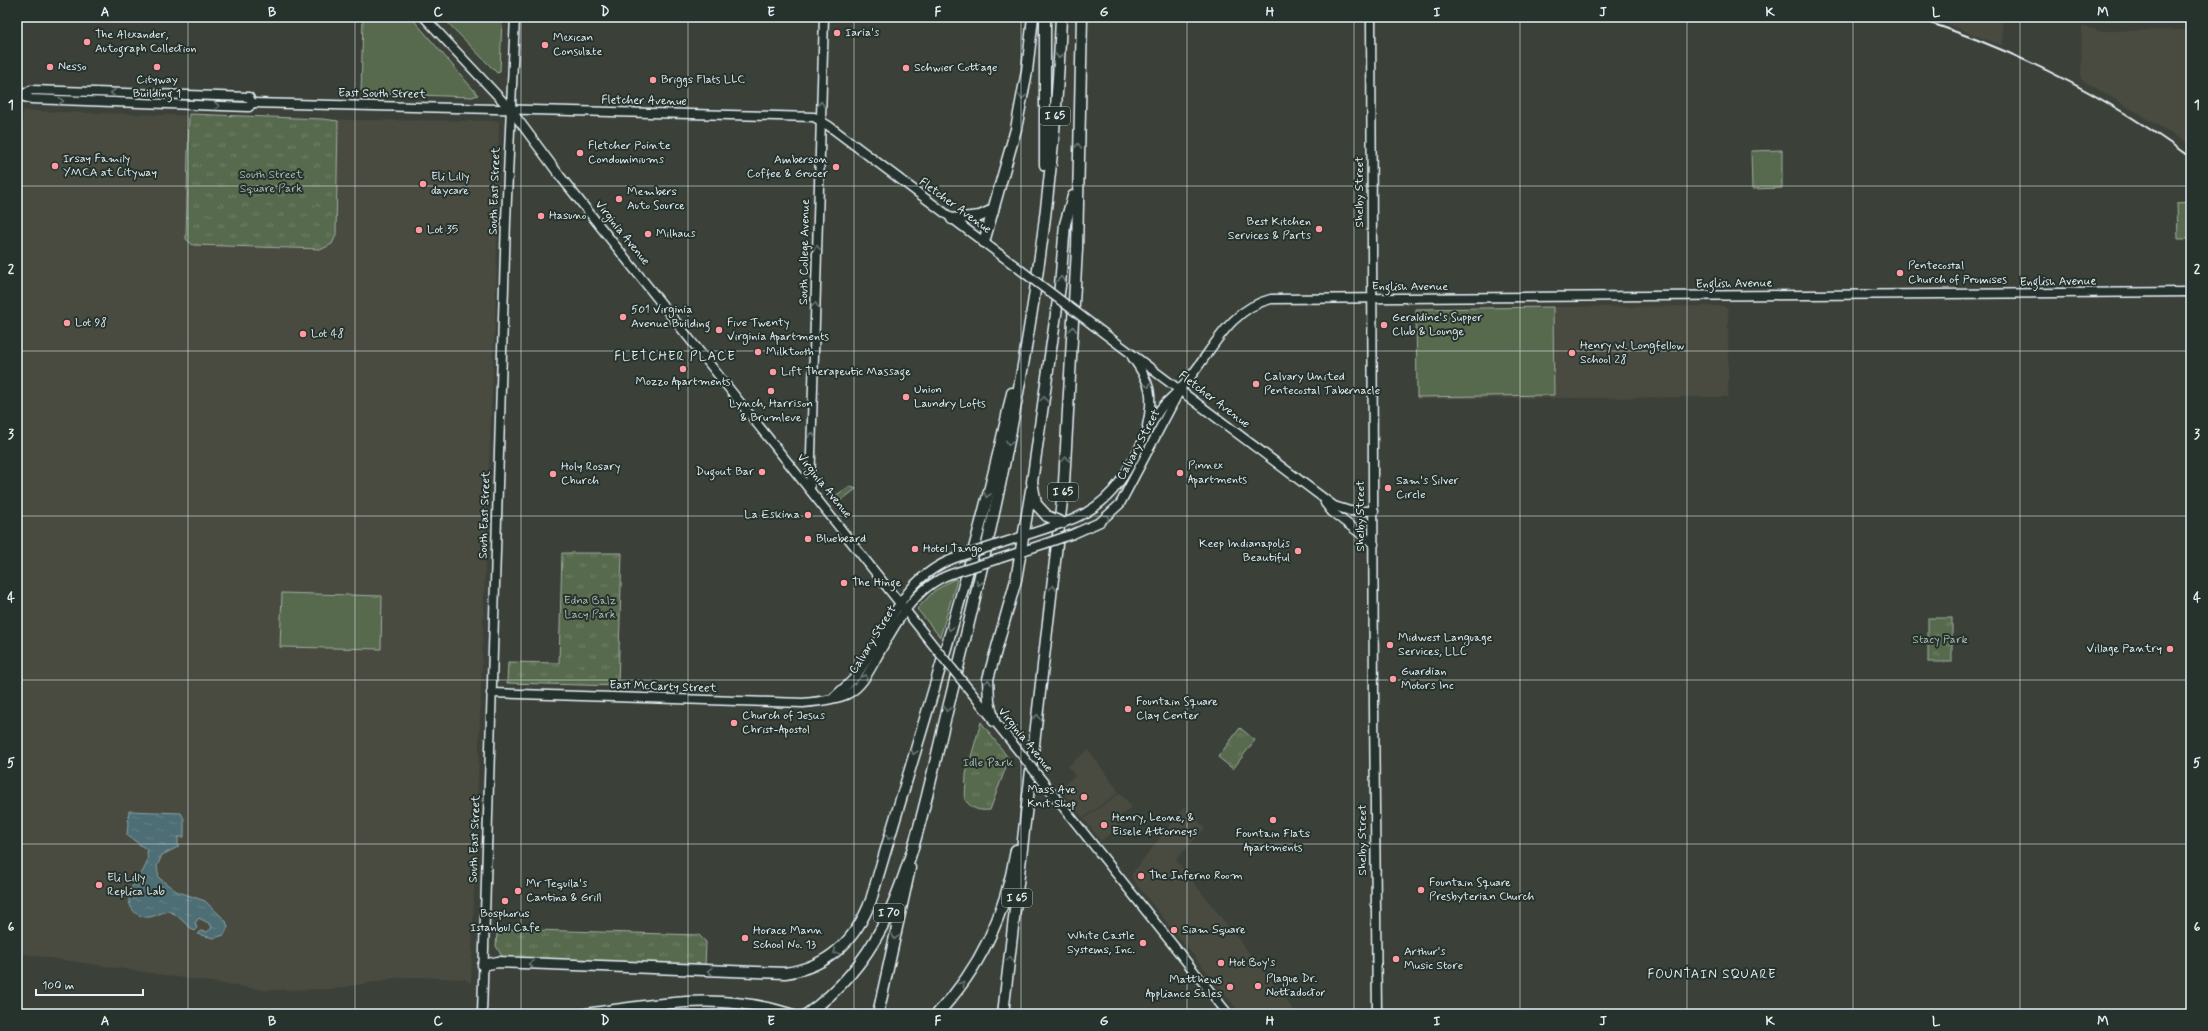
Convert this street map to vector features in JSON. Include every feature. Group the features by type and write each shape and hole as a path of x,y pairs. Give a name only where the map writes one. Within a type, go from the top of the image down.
{"highway":[{"path":"984,242 1007,166 1020,109 1033,17"},
{"path":"1044,214 1045,17"},
{"name":"I 65","path":"878,1014 907,889 917,831 989,540 1019,390 1044,214 1057,95 1061,17"},
{"name":"I 65","path":"1003,1014 1064,483 1076,249 1082,17"},
{"path":"994,721 989,702 988,679 1016,580 1032,482 1060,286 1065,224 1077,185"},
{"path":"952,219 980,216 993,210"},
{"path":"484,966 498,962 785,973 805,969 820,962 837,952 851,938 865,916 871,900 966,575 994,468 1031,307"},
{"path":"1032,482 1036,504 1047,516 1064,523"},
{"path":"937,1014 972,970 997,922 1010,880 1027,797"},
{"name":"I 70","path":"807,1014 845,982 877,936 893,904 917,831"},
{"path":"586,1014 697,1001 729,1001 790,1014"}],"main road":[{"name":"Virginia Avenue","path":"424,17 511,110 560,176 1228,1014"},
{"name":"South East Street","path":"482,1012 491,693 511,110 516,17"},
{"name":"South College Avenue","path":"810,488 824,17"},
{"name":"Shelby Street","path":"1371,17 1377,1014"},
{"name":"East South Street","path":"20,95 31,90 249,97 252,102 511,110"},
{"name":"Fletcher Avenue","path":"511,110 814,117 984,242 1322,497 1344,510 1374,511"},
{"name":"English Avenue","path":"1277,298 1372,299 2191,292"},
{"name":"Calvary Street","path":"834,697 856,676 900,602 910,589 928,572 958,557 1075,519 1098,506 1112,493 1126,472 1145,434 1160,409 1180,389 1234,319 1255,304 1277,298"},
{"path":"1128,352 1146,378 1150,388 1151,407 1145,434"},
{"name":"Calvary Street","path":"834,697 849,693 862,682 906,609 930,585 948,574 1021,552 1072,534 1100,522 1120,504 1170,412 1180,389"},
{"name":"Fletcher Avenue","path":"1322,497 1332,512 1374,544"},
{"name":"East McCarty Street","path":"491,693 803,703 834,697"}],"shaded area":[{"path":"1928,17 2002,17 2003,46 1942,22"},
{"path":"2105,17 2191,17 2191,21 2105,21"},
{"path":"2082,26 2100,31 2191,30 2191,145 2081,79"},
{"path":"23,111 349,120 499,121 496,296 487,510 471,983 464,979 416,977 396,978 334,989 265,990 17,953 17,275"},
{"name":"Henry W. Longfellow School 28","path":"1724,306 1728,309 1728,397 1417,399 1416,308"},
{"path":"1088,750 1119,792 1083,818 1060,788 1075,776 1068,766"},
{"path":"1120,793 1132,807 1117,818 1122,825 1101,841 1084,819"},
{"path":"1184,807 1205,828 1176,860 1293,1009 1294,1012 1292,1014 1241,1014 1132,879 1132,874"}],"green space":[{"path":"363,17 411,17 478,95 472,97 361,93"},
{"path":"442,17 502,17 500,72 497,73"},
{"name":"South Street Square Park","path":"189,114 323,119 338,121 336,235 332,244 322,249 193,245 186,239"},
{"path":"1782,150 1782,188 1752,189 1751,151"},
{"path":"2191,202 2191,239 2178,239 2177,203"},
{"path":"1553,307 1554,395 1417,397 1416,309"},
{"path":"850,486 856,489 836,504 832,498"},
{"name":"Edna Balz Lacy Park","path":"562,553 622,553 618,686 507,683 508,662 559,663"},
{"path":"954,579 957,580 940,637 917,609 934,591"},
{"path":"282,593 382,596 381,649 280,647"},
{"name":"Stacy Park","path":"1928,618 1952,618 1952,662 1928,662"},
{"name":"Idle Park","path":"981,722 1009,759 990,810 976,809 970,806 965,800 966,774"},
{"path":"1240,728 1255,740 1233,769 1218,757"},
{"path":"502,929 699,935 706,942 705,967 503,958 496,946 497,933"}],"water":[{"path":"129,811 181,813 184,819 184,837 178,837 178,847 162,855 157,866 159,878 176,891 205,901 226,921 228,927 224,935 214,938 197,934 200,931 207,932 212,928 210,924 199,918 195,923 197,928 194,931 175,914 168,911 147,917 138,914 132,909 129,902 129,896 147,862 147,850 127,835"}],"railway":[{"path":"1912,17 1986,43 2058,76 2126,114 2191,158"}],"place":[{"name":"Iaria's","path":"837,33"},
{"name":"The Alexander, Autograph Collection","path":"87,42"},
{"name":"Mexican Consulate","path":"545,45"},
{"name":"Nesso","path":"50,67"},
{"name":"Cityway Building 1","path":"157,67"},
{"name":"Schwier Cottage","path":"906,68"},
{"name":"Briggs Flats LLC","path":"653,80"},
{"name":"Fletcher Pointe Condominiums","path":"580,153"},
{"name":"Irsay Family YMCA at Cityway","path":"55,166"},
{"name":"Amberson Coffee & Grocer","path":"836,167"},
{"name":"Eli Lilly daycare","path":"423,184"},
{"name":"Members Auto Source","path":"619,199"},
{"name":"Hasuno","path":"541,216"},
{"name":"Best Kitchen Services & Parts","path":"1319,229"},
{"name":"Lot 35","path":"419,230"},
{"name":"Milhaus","path":"648,234"},
{"name":"Pentecostal Church of Promises","path":"1900,273"},
{"name":"501 Virginia Avenue Building","path":"623,317"},
{"name":"Lot 98","path":"67,323"},
{"name":"Geraldine's Supper Club & Lounge","path":"1384,325"},
{"name":"Five Twenty Virginia Apartments","path":"719,330"},
{"name":"Lot 48","path":"303,334"},
{"name":"Milktooth","path":"758,352"},
{"name":"Henry W. Longfellow School 28","path":"1572,353"},
{"name":"Mozzo Apartments","path":"683,369"},
{"name":"Lift Therapeutic Massage","path":"773,372"},
{"name":"Calvary United Pentecostal Tabernacle","path":"1256,384"},
{"name":"Lynch, Harrison & Brumleve","path":"771,391"},
{"name":"Union Laundry Lofts","path":"906,397"},
{"name":"Dugout Bar","path":"762,472"},
{"name":"Pinnex Apartments","path":"1180,473"},
{"name":"Holy Rosary Church","path":"553,474"},
{"name":"Sam's Silver Circle","path":"1388,488"},
{"name":"La Eskina","path":"808,515"},
{"name":"Bluebeard","path":"808,539"},
{"name":"Hotel Tango","path":"915,549"},
{"name":"Keep Indianapolis Beautiful","path":"1298,551"},
{"name":"The Hinge","path":"844,583"},
{"name":"Midwest Language Services, LLC","path":"1390,645"},
{"name":"Village Pantry","path":"2170,649"},
{"name":"Guardian Motors Inc","path":"1393,679"},
{"name":"Fountain Square Clay Center","path":"1128,709"},
{"name":"Church of Jesus Christ-Apostol","path":"734,723"},
{"name":"Mass Ave Knit Shop","path":"1084,797"},
{"name":"Fountain Flats Apartments","path":"1273,820"},
{"name":"Henry, Leone, & Eisele Attorneys","path":"1104,825"},
{"name":"The Inferno Room","path":"1141,876"},
{"name":"Eli Lilly Replica Lab","path":"99,885"},
{"name":"Fountain Square Presbyterian Church","path":"1421,890"},
{"name":"Mr Tequila's Cantina & Grill","path":"518,891"},
{"name":"Bosphorus Istanbul Cafe","path":"505,901"},
{"name":"Siam Square","path":"1174,930"},
{"name":"Horace Mann School No. 13","path":"745,938"},
{"name":"White Castle Systems, Inc.","path":"1143,943"},
{"name":"Arthur's Music Store","path":"1396,959"},
{"name":"Hot Boy's","path":"1221,963"},
{"name":"Plague Dr. Nottadoctor","path":"1258,986"},
{"name":"Matthews Appliance Sales","path":"1230,987"}],"district":[{"name":"FLETCHER PLACE","path":"675,356"},
{"name":"FOUNTAIN SQUARE","path":"1712,974"}]}
